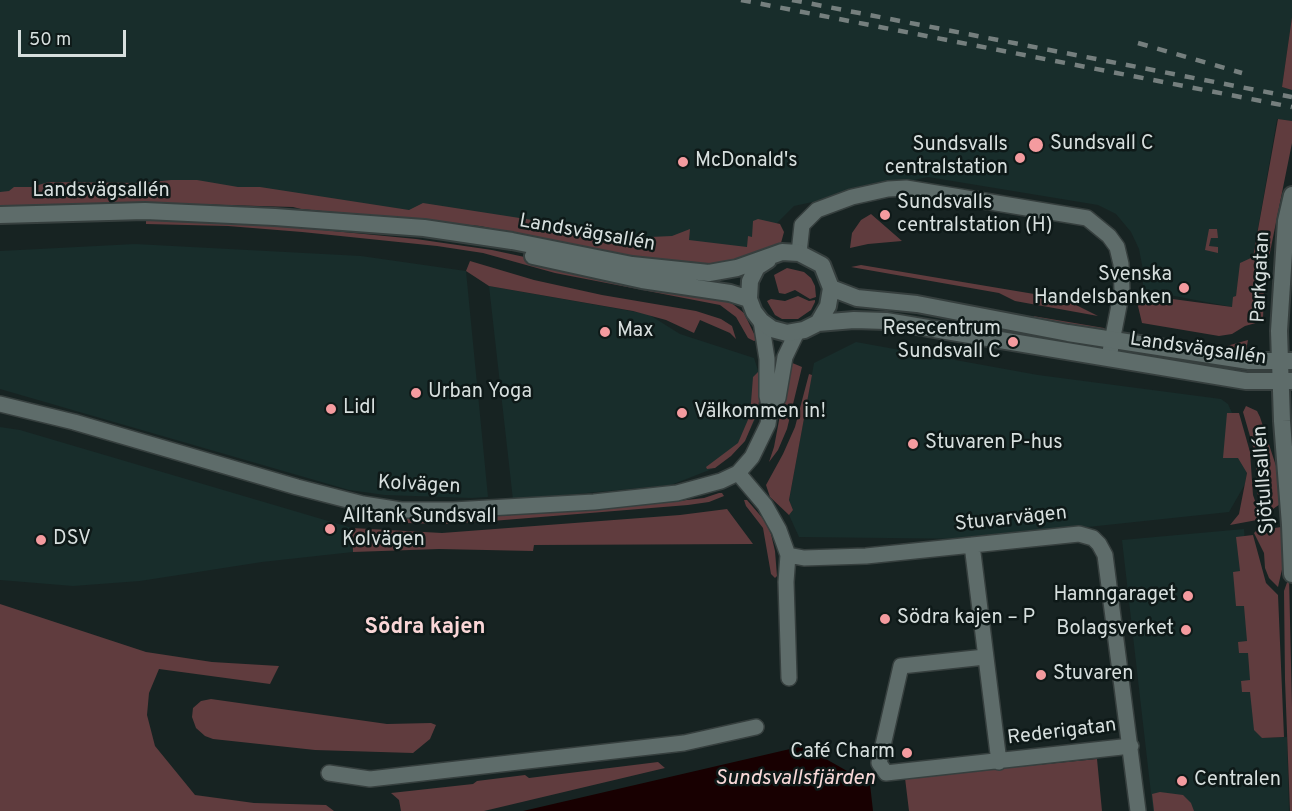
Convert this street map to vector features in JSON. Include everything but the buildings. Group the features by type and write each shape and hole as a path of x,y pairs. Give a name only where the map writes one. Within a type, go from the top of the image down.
{"main road":[{"name":"Parkgatan","path":"1286,362 1280,330 1286,221 1292,195"},
{"name":"Landsvägsallén","path":"0,215 145,211 275,217 424,228 512,241 632,265 709,273 737,268 790,252"},
{"name":"Landsvägsallén","path":"382,225 510,250 642,280 730,293 749,299"},
{"path":"797,333 772,329 754,312 749,299 750,281 757,267 790,252 822,265 831,288 828,306 818,323"},
{"name":"Landsvägsallén","path":"797,333 818,323 854,320 886,321 1245,381 1286,382 1286,362 1249,361 1112,340 917,304 857,298 831,288"},
{"name":"Sjötullsallén","path":"1286,382 1292,574"}],"street":[{"path":"790,252 802,225 817,210 872,192 906,188 1087,218 1109,236 1117,247 1121,264 1122,290 1112,340"},
{"path":"761,321 767,358 767,396 770,410"},
{"path":"789,678 786,582 788,555 779,530 765,505 738,473 752,457 762,437 770,410 778,398 785,357 797,333"},
{"name":"Landsvägsallén","path":"1109,357 1112,340"},
{"name":"Kolvägen","path":"0,404 74,422 297,487 363,504 401,510 453,510 630,499 688,491 722,481 738,473"},
{"name":"Stuvarvägen","path":"788,555 827,558 972,546 1079,534 1093,538 1105,555 1138,811"},
{"name":"Rederigatan","path":"972,546 999,762"},
{"name":"Rederigatan","path":"985,657 901,666 879,763 886,773 1131,746"},
{"path":"329,773 370,779 684,743 756,727"}],"shaded area":[{"path":"0,0 1292,0 1292,17 1282,87 1292,90 1292,121 1277,119 1253,257 1240,272 1232,307 1143,290 1143,270 1139,249 1131,232 1116,214 1098,205 928,177 794,206 777,223 768,252 611,240 293,207 124,202 0,207"},
{"path":"1292,17 1292,90 1282,87"},
{"path":"1278,119 1292,121 1292,143 1264,282 1263,321 1245,326 1232,334 1219,336 1142,323 1137,302 1143,295 1232,307 1233,297 1236,296 1240,263 1253,257"},
{"path":"197,180 238,187 260,187 409,210 423,203 650,237 672,236 690,229 689,240 747,247 748,236 752,237 753,221 758,219 780,224 784,232 781,243 758,256 707,265 668,265 480,226 293,207 124,202 0,207 0,192 9,191 14,187 31,187 49,182 142,183"},
{"path":"871,214 902,241 850,248 852,233 861,220"},
{"path":"146,220 312,229 416,239 492,250 729,301 744,313 757,340 748,338 736,317 720,305 555,273 483,253 302,232 228,226 146,224"},
{"path":"1209,229 1217,229 1218,238 1211,238 1209,246 1218,247 1218,253 1205,250"},
{"path":"135,244 361,256 466,271 488,497 385,495 349,490 0,389 0,251"},
{"path":"470,261 534,280 602,295 696,311 721,319 732,326 736,339 730,333 700,320 694,333 666,320 633,311 489,286 466,271"},
{"path":"861,265 1064,299 1098,316 1015,301 999,293 851,267"},
{"path":"787,268 804,272 811,278 815,286 816,297 810,299 795,290 785,294 779,293 774,275"},
{"path":"489,286 648,314 680,334 754,358 760,377 758,414 743,444 712,469 671,485 513,500"},
{"path":"798,296 809,301 815,300 815,302 811,310 798,319 782,319 775,315 767,301 771,299 785,301"},
{"path":"1033,316 1104,328 1107,331 1047,325"},
{"path":"1130,333 1223,347 1248,340 1246,351 1239,353 1129,336"},
{"path":"856,342 1038,375 1221,399 1228,404 1233,415 1248,466 1245,484 1229,512 975,539 799,537 789,515 793,510 789,500 814,363"},
{"path":"790,362 802,367 787,429 778,450 769,462 774,447"},
{"path":"758,372 762,384 757,413 745,441 715,468 707,469 706,467 738,443 750,415 753,377"},
{"path":"809,374 812,375 789,500 793,510 789,515 770,497 766,485 795,427"},
{"path":"1246,406 1257,411 1260,417 1277,469 1280,504 1273,509 1265,506 1257,493 1256,457 1243,412"},
{"path":"1227,413 1239,413 1250,452 1253,495 1260,515 1257,520 1230,525 1239,514 1247,473 1238,458 1223,458"},
{"path":"0,427 20,430 352,528 353,552 262,562 140,581 73,586 0,580"},
{"path":"719,493 724,496 709,502 688,505 492,521 444,524 382,520 384,517 465,518 512,515 670,502 704,498"},
{"path":"744,500 747,500 765,521 771,534 775,551 777,576 775,578 771,574 763,528"},
{"path":"727,509 753,544 534,545 533,551 439,549 353,552 352,528 442,533 680,515"},
{"path":"1281,527 1283,565 1278,587 1269,578 1265,568 1264,553 1254,533"},
{"path":"1244,529 1262,738 1287,737 1289,811 1153,811 1122,540"},
{"path":"1253,535 1266,583 1278,595 1284,737 1262,738 1254,730 1250,692 1242,692 1241,681 1250,680 1248,653 1239,653 1238,642 1247,641 1244,606 1236,606 1233,572 1240,571 1236,537"},
{"path":"1289,577 1292,811 1290,811 1285,680 1284,591"},
{"path":"0,604 146,652 212,662 279,666 270,684 159,669 149,693 147,715 155,746 195,795 254,803 326,805 334,811 0,811"},
{"path":"211,699 387,724 431,723 436,725 430,739 413,753 315,750 213,739 205,736 196,728 192,717 193,708 201,701"},
{"path":"1097,759 1102,811 909,811 905,778"},
{"path":"658,762 665,768 484,811 401,811 399,800 391,793 473,784 477,781 525,775 529,778"},
{"path":"1160,792 1183,795 1191,803 1194,811 1154,811 1152,794"}],"water":[{"name":"Sundsvallsfjärden","path":"803,746 870,784 873,811 523,811"}],"railway":[{"path":"741,0 1292,107"},
{"path":"792,0 1292,97"},
{"path":"1138,43 1242,73"}],"place":[{"name":"Sundsvall C","path":"1036,145"},
{"name":"Sundsvalls centralstation","path":"1020,158"},
{"name":"McDonald's","path":"683,162"},
{"name":"Sundsvalls centralstation (H)","path":"885,215"},
{"name":"Svenska Handelsbanken","path":"1184,288"},
{"name":"Max","path":"605,332"},
{"name":"Resecentrum Sundsvall C","path":"1013,342"},
{"name":"Urban Yoga","path":"416,393"},
{"name":"Lidl","path":"331,409"},
{"name":"Välkommen in!","path":"682,413"},
{"name":"Stuvaren P-hus","path":"913,444"},
{"name":"Alltank Sundsvall Kolvägen","path":"330,529"},
{"name":"DSV","path":"41,540"},
{"name":"Hamngaraget","path":"1188,596"},
{"name":"Södra kajen – P","path":"885,619"},
{"name":"Bolagsverket","path":"1186,630"},
{"name":"Stuvaren","path":"1041,675"},
{"name":"Café Charm","path":"907,753"},
{"name":"Centralen","path":"1182,781"}],"district":[{"name":"Södra kajen","path":"425,629"}]}
